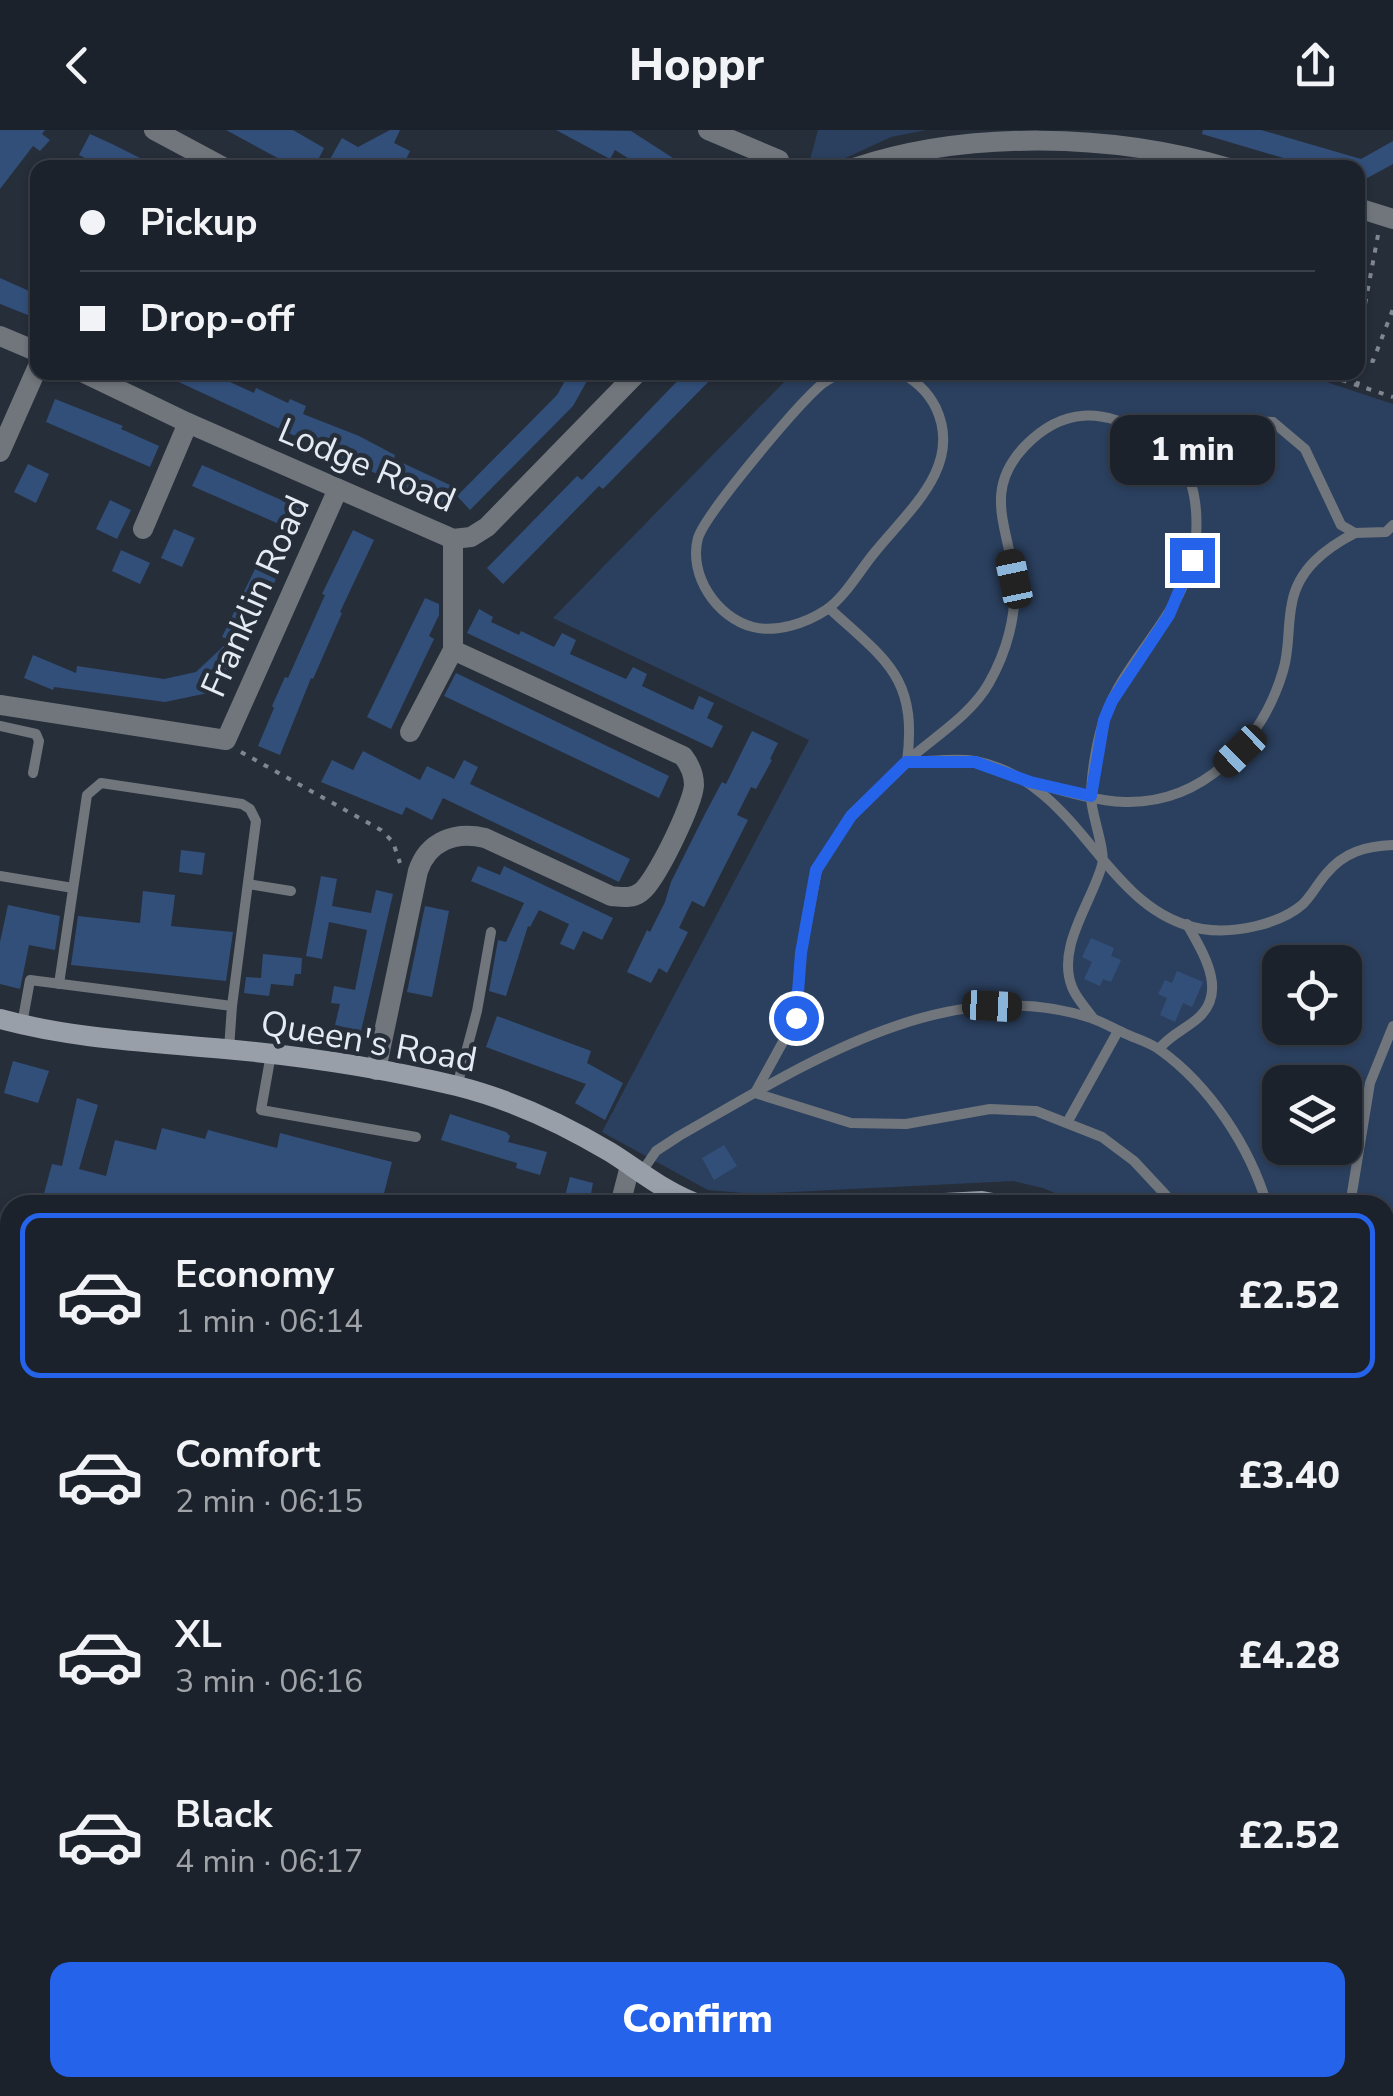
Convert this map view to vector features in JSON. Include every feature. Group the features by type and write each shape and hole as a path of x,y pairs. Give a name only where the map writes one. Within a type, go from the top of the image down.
{"street":[{"path":"154,130 211,160"},
{"path":"708,130 779,160"},
{"path":"871,160 985,136 1071,136 1103,138 1195,160"},
{"path":"0,336 30,349"},
{"path":"0,452 32,380"},
{"name":"Lodge Road","path":"99,380 453,539 471,536 487,527 630,380"},
{"path":"143,529 188,423"},
{"name":"Franklin Road","path":"0,706 226,740 338,489"},
{"path":"410,732 452,650 453,539"},
{"path":"376,1070 418,872 422,859 436,844 466,834 485,838 611,896 626,898 640,893 650,882 691,801 694,785 692,768 683,756 452,650"},
{"name":"Queen's Road","path":"0,1019 113,1039 270,1054 457,1086 501,1099 610,1152 683,1195"},
{"path":"624,1195 635,1169"}],"lane":[{"path":"831,380 811,395 712,512 698,541 696,560 708,594 718,606 752,627 784,627 829,608 931,483 944,454 942,423 931,398 911,380"},
{"path":"755,1093 796,1018 801,953 816,870 851,816 977,700 1002,651 1015,607 1014,579 999,513 1007,472 1040,432 1062,419 1087,415 1116,418 1170,446 1188,472 1194,493 1196,537 1192,560 1169,615 1112,701 1104,720 1091,796 1095,831 1104,860 1070,951 1068,971 1073,990 1093,1018"},
{"path":"1170,446 1195,444 1236,424 1274,422 1305,449 1341,525 1356,532 1391,531"},
{"path":"906,762 975,762 1030,782 1123,802 1164,798 1197,785 1240,751 1265,714 1282,674 1292,602 1300,580 1332,545 1356,532"},
{"path":"829,608 892,666 900,681 906,703 906,762"},
{"path":"0,726 36,734 40,741 33,773"},
{"path":"1030,782 1048,796 1137,898 1168,918 1203,929 1232,929 1282,918 1307,901 1340,860 1363,848 1393,845"},
{"path":"58,984 87,794 101,783 242,804 250,808 256,821 228,1049"},
{"path":"0,876 73,888"},
{"path":"248,884 291,892"},
{"path":"1159,1049 1170,1035 1196,1019 1208,1006 1212,990 1212,973 1187,924"},
{"path":"457,1086 477,1010 491,932"},
{"path":"21,1025 30,980 232,1006"},
{"path":"635,1169 656,1151 755,1093 859,1040 946,1011 992,1006 1048,1009 1093,1018 1159,1049 1205,1092 1225,1118 1263,1195"},
{"path":"1352,1195 1370,1083 1393,1026"},
{"path":"1068,1121 1118,1031"},
{"path":"270,1054 262,1110 416,1137"},
{"path":"755,1093 851,1124 906,1124 990,1108 1036,1111 1102,1137 1134,1161 1165,1195"}],"path":[{"path":"1365,312 1387,218"},
{"path":"1365,358 1373,361 1393,309"},
{"path":"1340,380 1393,397"},
{"path":"1357,386 1358,380"},
{"path":"226,740 244,754 381,830 393,842 401,865 418,872"}],"shaded area":[{"path":"818,130 926,130 891,137 841,160 810,160"},
{"path":"786,380 1320,380 1393,404 1393,1195 1060,1195 1013,1181 754,1194 708,1190 602,1132 809,740 553,618"}],"building":[{"path":"0,130 45,130 42,134 50,140 40,151 33,146 0,189"},
{"path":"226,130 293,130 324,148 318,160 281,160"},
{"path":"390,130 400,130 394,143 410,151 406,160 330,160 342,138 358,147"},
{"path":"556,130 631,131 673,158 631,160 615,150 610,159"},
{"path":"1203,130 1261,130 1361,159 1393,141 1393,164 1365,179 1365,160 1290,160 1202,134"},
{"path":"90,134 144,160 89,160 79,155"},
{"path":"0,278 30,291 30,316 0,304"},
{"path":"174,380 226,380 254,393 256,388 288,403 290,399 306,406 303,414 359,436 395,455 394,459 450,485 442,504"},
{"path":"565,380 588,380 573,406 470,510 457,496 557,395"},
{"path":"678,380 710,380 503,584 487,568 577,476 582,480"},
{"path":"55,399 123,426 121,429 159,446 150,467 46,422"},
{"path":"28,464 49,474 36,503 14,492"},
{"path":"202,465 304,510 295,531 192,486"},
{"path":"110,500 131,510 117,539 96,529"},
{"path":"174,529 195,538 182,567 161,558"},
{"path":"353,530 374,540 280,755 258,746 272,706"},
{"path":"121,550 150,563 140,584 112,571"},
{"path":"255,569 276,579 237,662 239,665 208,693 165,702 54,687 53,690 24,678 33,655 76,673 77,666 164,679 196,672 230,640 222,637"},
{"path":"425,598 439,604 439,615 429,636 434,639 391,729 367,717"},
{"path":"479,609 493,617 491,622 554,647 562,633 576,640 570,654 626,679 633,667 647,674 642,686 693,710 699,696 714,703 707,718 723,726 712,748 467,633"},
{"path":"456,673 669,776 659,798 444,696"},
{"path":"752,731 778,743 756,789 751,787 737,815 748,820 704,907 692,901 679,928 688,932 667,973 659,968 651,983 627,972 665,902 705,814 722,782 726,784"},
{"path":"363,751 420,780 427,766 454,779 464,760 478,767 470,784 630,859 619,882 443,798 432,820 406,807 402,815 321,782 332,760 353,770"},
{"path":"181,850 205,853 202,875 179,872"},
{"path":"478,866 500,875 504,866 613,918 602,940 583,931 574,950 560,944 569,924 539,910 528,926 506,996 489,991 498,940 506,942 524,903 471,881"},
{"path":"321,876 337,879 332,906 371,913 376,890 393,894 361,1031 335,1025 340,1004 331,1003 334,986 355,990 367,930 329,922 322,959 306,956"},
{"path":"143,891 175,895 171,926 233,932 226,981 71,965 78,916 140,923"},
{"path":"8,905 60,916 55,950 29,945 20,989 0,984 0,942"},
{"path":"425,906 449,911 432,997 407,992"},
{"path":"1091,938 1114,948 1111,956 1121,960 1111,982 1103,979 1100,986 1084,979 1092,962 1082,957"},
{"path":"263,954 302,958 301,974 295,974 293,986 271,984 269,996 244,993 246,977 261,978"},
{"path":"1177,971 1203,982 1192,1007 1183,1003 1175,1022 1160,1015 1167,998 1158,994 1165,980 1172,983"},
{"path":"497,1016 591,1051 587,1063 623,1083 605,1120 575,1103 586,1084 486,1047"},
{"path":"13,1061 49,1071 38,1103 4,1093"},
{"path":"77,1098 98,1105 79,1169 106,1176 115,1140 156,1150 162,1128 205,1139 208,1130 277,1148 280,1133 392,1162 384,1195 44,1195 52,1164 62,1166"},
{"path":"450,1114 506,1132 510,1136 508,1142 547,1152 540,1175 516,1168 517,1163 441,1140"},
{"path":"724,1145 737,1166 714,1180 702,1158"},
{"path":"570,1177 593,1183 591,1195 565,1195"}],"route":[{"path":"796,1018 801,953 816,870 851,816 906,762 975,762 1030,782 1091,796 1104,720 1112,701 1169,615 1192,560"}]}
